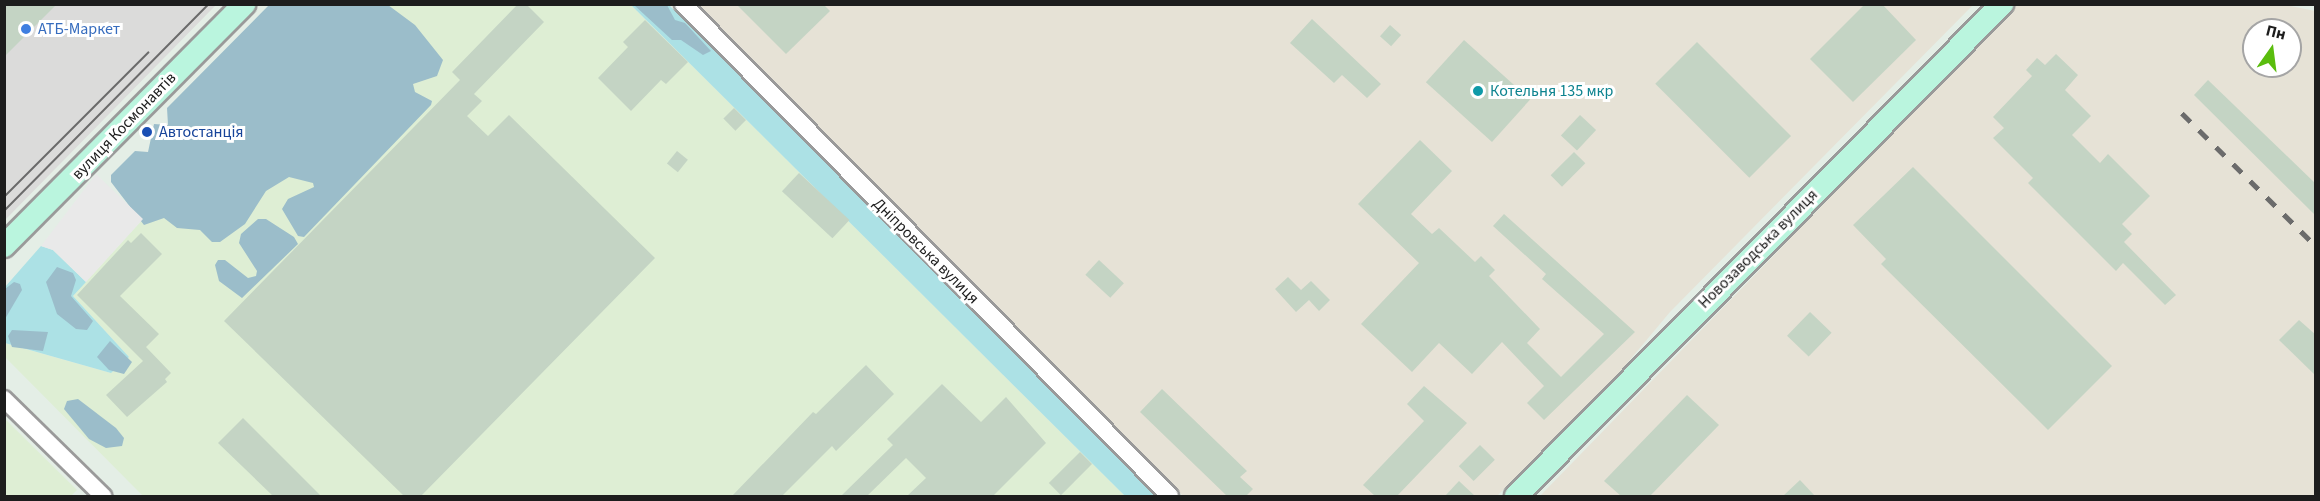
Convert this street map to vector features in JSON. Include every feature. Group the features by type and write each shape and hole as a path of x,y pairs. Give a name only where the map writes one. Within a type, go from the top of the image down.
{"street":[{"name":"вулиця Космонавтів","path":"4,246 244,4"},
{"name":"Дніпровська вулиця","path":"683,4 1170,496"},
{"name":"Новозаводська вулиця","path":"1516,496 2002,4"},
{"path":"4,399 103,496"}],"shaded area":[{"path":"2281,4 2315,11 2315,496 1540,496 2017,5"},
{"path":"5,5 216,5 5,220"},
{"path":"269,5 388,5 415,25 443,60 437,76 413,84 415,92 432,101 431,105 304,237 298,236 282,209 288,199 314,187 313,183 289,177 266,191 245,224 220,242 212,242 200,230 177,228 164,218 144,225 111,182 111,175 135,151 148,152 154,124 168,125 167,108"},
{"path":"338,5 631,5 1125,496 143,496 5,357 4,343 111,373 129,357 73,296"},
{"path":"631,5 669,5 1159,496 1125,496"},
{"path":"634,5 667,5 675,20 685,23 711,51 703,55 681,40 672,40"},
{"path":"693,5 1973,5 1670,312 1608,386 1497,496 1183,496"},
{"path":"96,174 143,219 86,282 53,250 41,246"},
{"path":"258,219 266,219 294,237 298,244 242,298 219,281 215,265 218,260 225,260 248,278 256,276 257,271 239,243 241,234"},
{"path":"41,246 53,250 86,282 73,296 129,357 111,373 5,343 5,287"},
{"path":"57,267 73,273 76,280 71,296 93,321 87,330 76,329 57,314 46,282"},
{"path":"14,282 20,284 22,290 5,319 5,289"},
{"path":"12,330 48,332 43,351 12,347 8,336"},
{"path":"110,341 132,362 124,374 109,370 97,357"},
{"path":"78,399 116,428 124,438 122,446 106,448 89,439 64,409 67,401"},
{"path":"4,418 77,490 71,496 5,496"}],"building":[{"path":"4,4 57,4 4,57"},
{"path":"518,4 526,4 544,22 474,94 482,101 467,116 488,136 509,115 655,258 421,496 404,496 224,321 460,80 452,72"},
{"path":"736,4 823,4 830,11 786,54"},
{"path":"1865,4 1882,4 1916,40 1853,102 1810,59"},
{"path":"1312,19 1381,84 1367,98 1342,75 1334,83 1290,43"},
{"path":"645,20 688,62 666,84 661,80 631,111 598,78 628,47 623,42"},
{"path":"1390,25 1401,35 1391,46 1380,36"},
{"name":"Котельня 135 мкр","path":"1464,40 1530,100 1492,142 1426,82"},
{"path":"1697,42 1791,136 1749,178 1655,84"},
{"path":"2056,54 2078,75 2065,90 2091,116 2072,135 2100,163 2108,154 2150,196 2122,224 2132,234 2124,242 2176,295 2165,305 2123,263 2116,271 2028,183 2033,178 1993,138 2004,128 1993,117 2032,76 2026,70 2037,58 2045,65"},
{"path":"2208,80 2316,184 2316,216 2194,95"},
{"path":"734,108 746,120 735,131 723,119"},
{"path":"1580,115 1596,130 1577,150 1561,135"},
{"path":"1420,140 1452,171 1411,214 1432,234 1439,228 1475,262 1481,256 1495,270 1489,276 1540,329 1527,343 1561,377 1604,334 1542,279 1546,274 1493,226 1504,214 1635,332 1544,420 1527,403 1544,386 1502,342 1472,374 1439,343 1412,372 1361,324 1419,263 1358,204"},
{"path":"677,151 688,160 678,172 667,163"},
{"path":"1574,152 1585,163 1562,187 1551,175"},
{"path":"1913,167 2112,366 2048,430 1881,264 1886,259 1853,225"},
{"path":"799,173 849,220 832,238 782,191"},
{"path":"141,233 162,254 120,296 159,334 146,347 171,373 165,379 167,382 127,417 106,395 143,361 77,295 128,240 131,243"},
{"path":"1099,260 1124,283 1110,298 1085,275"},
{"path":"1288,277 1301,290 1311,281 1330,300 1319,311 1309,300 1296,312 1275,289"},
{"path":"1810,312 1832,333 1809,357 1787,336"},
{"path":"2299,320 2316,335 2316,376 2279,340"},
{"path":"866,365 894,394 836,451 832,446 782,496 732,496 813,412 816,414"},
{"path":"942,384 981,422 1006,397 1046,443 993,496 907,496 926,478 906,458 867,496 841,496 893,445 887,439"},
{"path":"1424,386 1467,423 1397,496 1375,496 1363,485 1424,421 1407,404"},
{"path":"1162,389 1247,471 1240,477 1253,489 1246,496 1227,496 1140,412"},
{"path":"1687,395 1719,425 1650,496 1621,496 1604,481"},
{"path":"243,418 321,496 273,496 218,443"},
{"path":"1480,445 1495,460 1474,481 1459,466"},
{"path":"1080,452 1092,464 1061,495 1049,483"},
{"path":"1800,480 1815,496 1783,496"},
{"path":"1459,481 1475,496 1445,496"}],"tram line":[{"path":"4,211 209,4"},
{"path":"4,197 148,53"}],"railway":[{"path":"2182,113 2316,246"}],"place":[{"name":"АТБ-Маркет","path":"26,29"},
{"name":"Котельня 135 мкр","path":"1478,91"},
{"name":"Автостанція","path":"147,132"}]}
